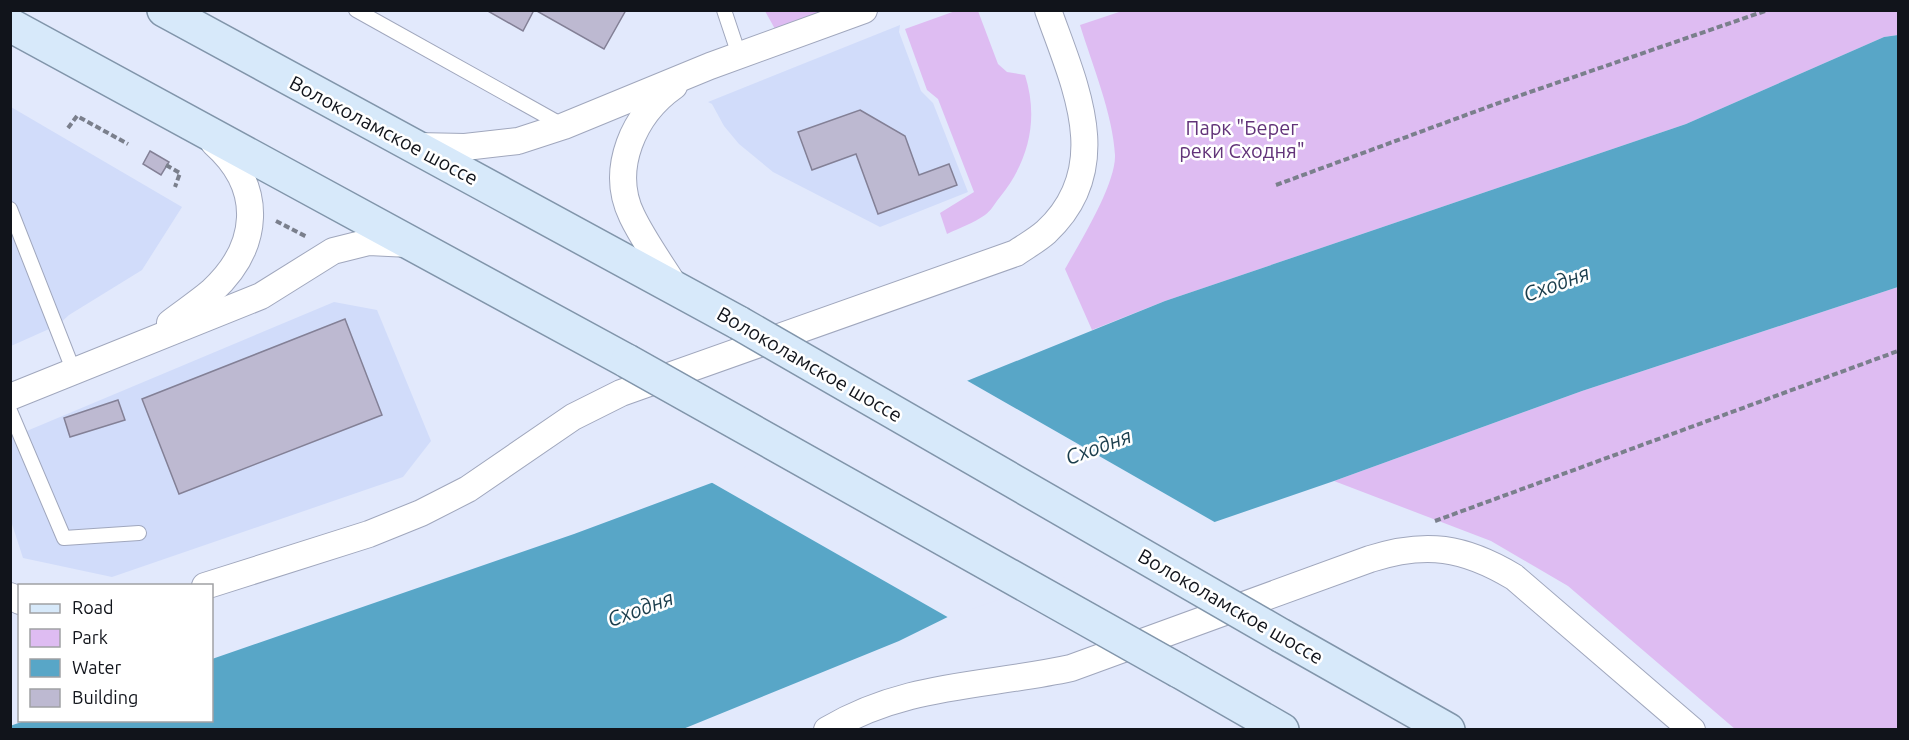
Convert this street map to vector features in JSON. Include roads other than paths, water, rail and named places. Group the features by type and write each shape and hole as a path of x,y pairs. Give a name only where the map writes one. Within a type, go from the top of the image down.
{"main road":[{"name":"Волоколамское шоссе","path":"164,10 739,323 1448,729"},
{"path":"10,25 416,244 1282,729"}],"street":[{"path":"208,584 369,534 421,513 468,489 573,417 621,393 1016,253 1045,233 1065,211 1078,184 1085,156 1086,127 1078,94 1048,10"},
{"path":"413,146 465,147 518,141 564,126 700,69 849,13"},
{"path":"676,288 631,214 624,182 624,160 630,140 654,103 700,69"},
{"path":"144,343 211,291 234,265 248,241 250,212 248,194 242,176 233,160 189,122"},
{"path":"10,397 261,296 333,251 369,242 416,244"},
{"path":"827,729 868,708 927,690 1026,677 1071,668 1370,559 1397,550 1427,547 1451,550 1485,560 1514,577 1692,729"}],"lane":[{"path":"356,10 564,126"},
{"path":"724,10 739,55"},
{"path":"10,209 74,372"},
{"path":"10,411 64,538 139,533"}],"water":[{"name":"Сходня","path":"1898,35 1898,287 1582,391 1334,481 970,606 899,641 683,729 11,730 10,726 21,722 213,722 213,659 574,534 749,469 1165,301 1686,124 1884,37"}],"park label":[{"name":"Парк \"Берег реки Сходня\"","path":"1242,138"}]}
